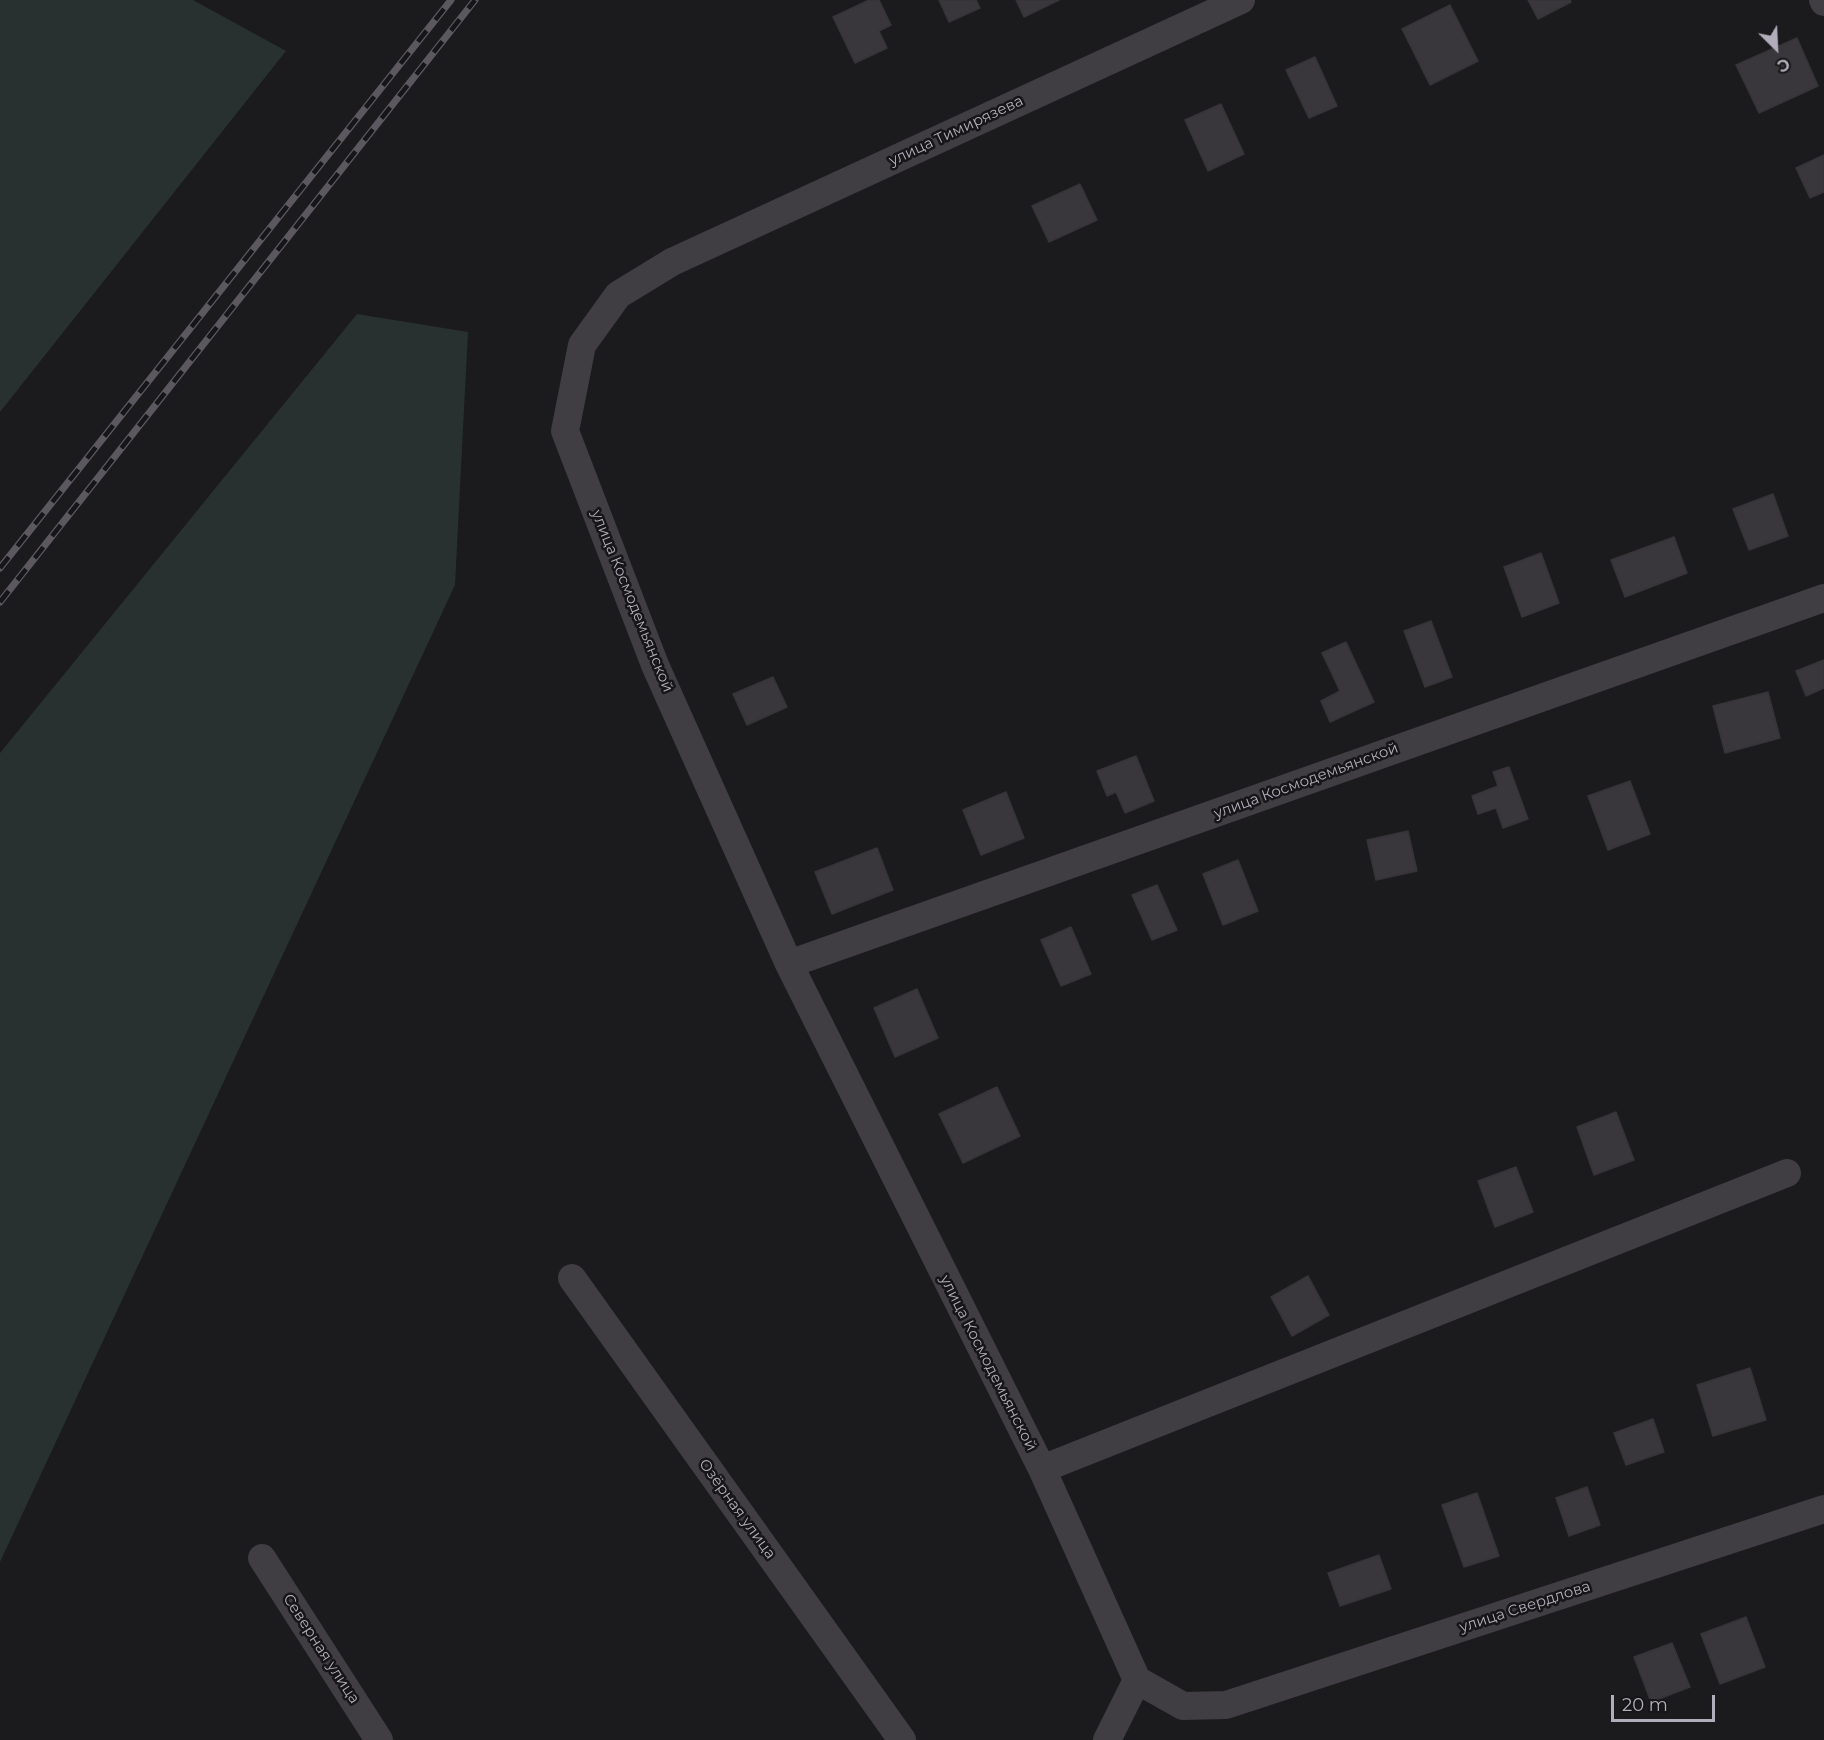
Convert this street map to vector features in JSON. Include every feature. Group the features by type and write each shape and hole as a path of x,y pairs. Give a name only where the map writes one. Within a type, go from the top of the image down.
{"street":[{"name":"улица Тимирязева","path":"672,262 1241,0"},
{"name":"улица Космодемьянской","path":"672,262 618,295 582,345 565,431 655,665 789,964 1042,1470 1137,1680"},
{"name":"улица Космодемьянской","path":"789,964 1824,598"},
{"path":"1042,1470 1787,1173"},
{"name":"Озёрная улица","path":"572,1278 902,1740"},
{"name":"улица Свердлова","path":"1137,1680 1183,1706 1226,1705 1824,1509"},
{"name":"Северная улица","path":"262,1558 379,1740"},
{"path":"1107,1740 1137,1680"}],"shaded area":[{"path":"0,0 193,0 286,51 0,412"},
{"path":"357,314 468,332 455,585 0,1562 0,753"}],"building":[{"path":"869,0 879,0 891,25 879,31 887,48 855,63 833,17"},
{"path":"939,0 976,0 980,8 949,22"},
{"path":"1016,0 1059,0 1024,17"},
{"path":"1528,0 1570,0 1571,2 1538,19"},
{"path":"1450,5 1478,61 1430,85 1402,29"},
{"path":"1797,38 1818,86 1759,113 1736,65"},
{"path":"1315,57 1337,106 1309,118 1286,70"},
{"path":"1221,104 1244,154 1208,171 1185,120"},
{"path":"1824,155 1824,192 1810,198 1796,168"},
{"path":"1080,184 1097,220 1049,242 1032,206"},
{"path":"1773,494 1788,536 1749,550 1733,509"},
{"path":"1674,537 1687,573 1625,597 1611,560"},
{"path":"1541,553 1559,603 1522,617 1504,567"},
{"path":"1431,621 1452,677 1425,687 1404,631"},
{"path":"1346,642 1374,702 1330,722 1321,701 1340,691 1322,653"},
{"path":"1824,660 1824,688 1806,696 1796,671"},
{"path":"773,677 787,707 747,725 733,694"},
{"path":"1768,692 1780,738 1725,753 1713,706"},
{"path":"1136,756 1154,801 1125,813 1116,792 1107,796 1097,771"},
{"path":"1509,767 1528,819 1503,828 1496,808 1478,814 1472,796 1498,786 1493,772"},
{"path":"1630,781 1650,834 1608,850 1588,796"},
{"path":"1006,792 1024,838 981,855 963,810"},
{"path":"1408,831 1417,871 1376,880 1367,840"},
{"path":"877,848 893,890 832,914 815,872"},
{"path":"1238,860 1258,911 1223,925 1203,874"},
{"path":"1157,885 1177,930 1152,940 1132,895"},
{"path":"1071,927 1091,974 1061,986 1041,940"},
{"path":"917,989 938,1038 895,1057 874,1008"},
{"path":"997,1087 1020,1136 963,1163 939,1114"},
{"path":"1616,1112 1634,1160 1594,1175 1577,1127"},
{"path":"1516,1167 1533,1212 1495,1227 1478,1181"},
{"path":"1308,1276 1329,1315 1292,1336 1271,1297"},
{"path":"1750,1368 1766,1420 1713,1436 1697,1385"},
{"path":"1653,1419 1664,1452 1626,1465 1614,1433"},
{"path":"1587,1487 1600,1525 1569,1536 1556,1498"},
{"path":"1477,1493 1499,1556 1464,1567 1442,1505"},
{"path":"1379,1555 1391,1589 1340,1606 1328,1573"},
{"path":"1746,1617 1765,1667 1720,1684 1701,1634"},
{"path":"1672,1643 1690,1687 1651,1702 1634,1657"}],"railway":[{"path":"0,568 451,0"},
{"path":"0,602 475,0"}]}
